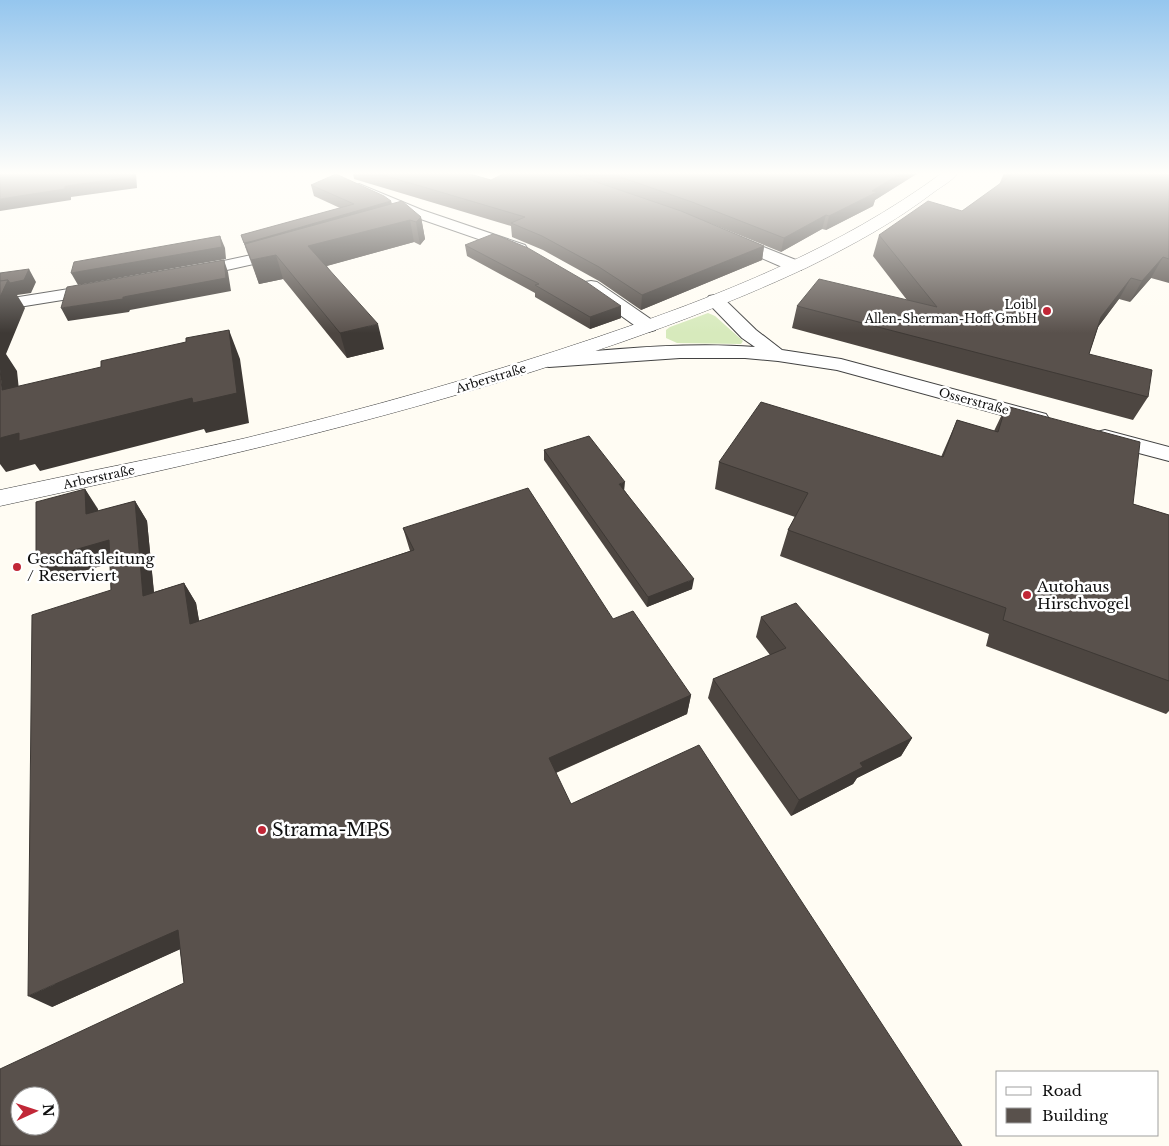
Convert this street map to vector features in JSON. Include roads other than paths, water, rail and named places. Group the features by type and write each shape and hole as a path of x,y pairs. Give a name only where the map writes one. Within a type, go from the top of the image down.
{"street":[{"path":"460,226 507,242 536,255"},
{"name":"Arberstraße","path":"0,498 285,436 549,361 715,300 795,266 872,226"},
{"path":"718,234 795,266"},
{"path":"176,276 260,259 300,248"},
{"path":"578,278 648,326"},
{"path":"0,305 118,286"},
{"name":"Osserstraße","path":"715,300 749,334 777,354"},
{"name":"Osserstraße","path":"549,361 653,352 707,351 777,354 812,359 849,368 1056,424"},
{"path":"1084,431 1169,454"}],"place":[{"name":"Loibl Allen-Sherman-Hoff GmbH","path":"1047,311"},
{"name":"Geschäftsleitung / Reserviert","path":"17,567"},
{"name":"Autohaus Hirschvogel","path":"1027,595"},
{"name":"Strama-MPS","path":"262,830"}]}
